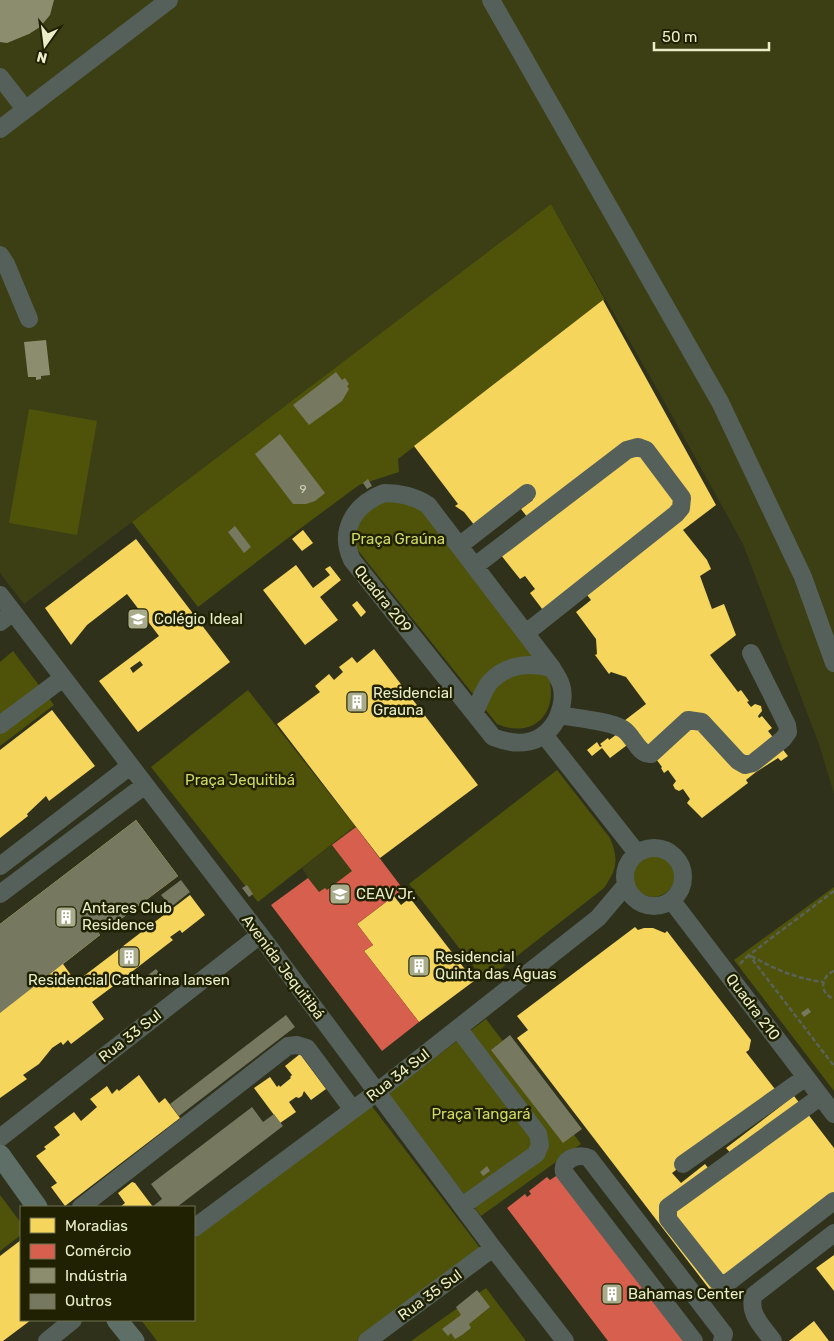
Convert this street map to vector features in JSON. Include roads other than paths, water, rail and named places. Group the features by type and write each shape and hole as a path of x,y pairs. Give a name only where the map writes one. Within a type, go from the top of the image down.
{"main road":[{"path":"0,1155 36,1206"},
{"path":"118,1321 134,1341"}],"street":[{"path":"0,129 169,0"},
{"path":"491,0 720,402 803,578 834,663"},
{"path":"0,77 25,109"},
{"path":"0,255 6,264 29,319"},
{"path":"475,566 627,450 638,447 646,450 682,498 681,508 676,514 526,633"},
{"name":"Quadra 209","path":"384,493 397,493 418,499 428,505 475,566 552,668 562,689 563,703 559,715 545,736 520,742 506,742 493,737 352,560 346,548 346,537 354,517 366,502 384,493"},
{"path":"459,546 527,493"},
{"name":"Avenida Jequitibá","path":"0,595 6,617 63,678 260,935 493,1248 565,1341"},
{"path":"559,715 617,726 628,733 642,752 646,754 651,754 688,720 694,720 702,722 738,761 746,765 753,763 783,739 788,732 751,654"},
{"path":"474,714 490,682 505,671 521,665 538,664 552,668"},
{"path":"0,725 63,678"},
{"path":"545,736 638,853"},
{"path":"0,866 130,766"},
{"path":"0,894 145,785"},
{"path":"65,816 78,835"},
{"path":"657,848 675,856 681,864 684,874 683,884 679,893 672,901 664,905 645,905 636,900 630,893 626,885 625,876 631,860 638,853 646,849 657,848"},
{"name":"Rua 34 Sul","path":"195,1227 354,1110 598,918 626,885"},
{"name":"Quadra 210","path":"672,901 834,1114"},
{"name":"Rua 34 Sul","path":"598,918 645,905"},
{"name":"Rua 33 Sul","path":"0,1138 260,935"},
{"path":"458,1028 538,1134 540,1145 536,1154 462,1206"},
{"path":"82,1206 288,1046 297,1045 307,1048 354,1110"},
{"path":"683,1164 806,1077"},
{"path":"820,1097 668,1207 667,1214 668,1219 716,1281 726,1284 834,1201"},
{"path":"694,1341 564,1172 562,1167 564,1162 577,1156 589,1158 724,1334 722,1341"},
{"path":"773,1341 752,1313 751,1302 754,1295 834,1233"},
{"name":"Rua 35 Sul","path":"367,1341 493,1248"},
{"path":"47,1341 72,1321"}],"place":[{"name":"Colégio Ideal","path":"138,619"},
{"name":"Residencial Grauna","path":"357,702"},
{"name":"CEAV Jr.","path":"340,894"},
{"name":"Antares Club Residence","path":"66,917"},
{"name":"Residencial Catharina Iansen","path":"129,957"},
{"name":"Residencial Quinta das Águas","path":"419,966"},
{"name":"Bahamas Center","path":"612,1294"}],"park label":[{"name":"Praça Graúna","path":"398,539"},
{"name":"Praça Jequitibá","path":"240,780"},
{"name":"Praça Tangará","path":"481,1114"}]}
